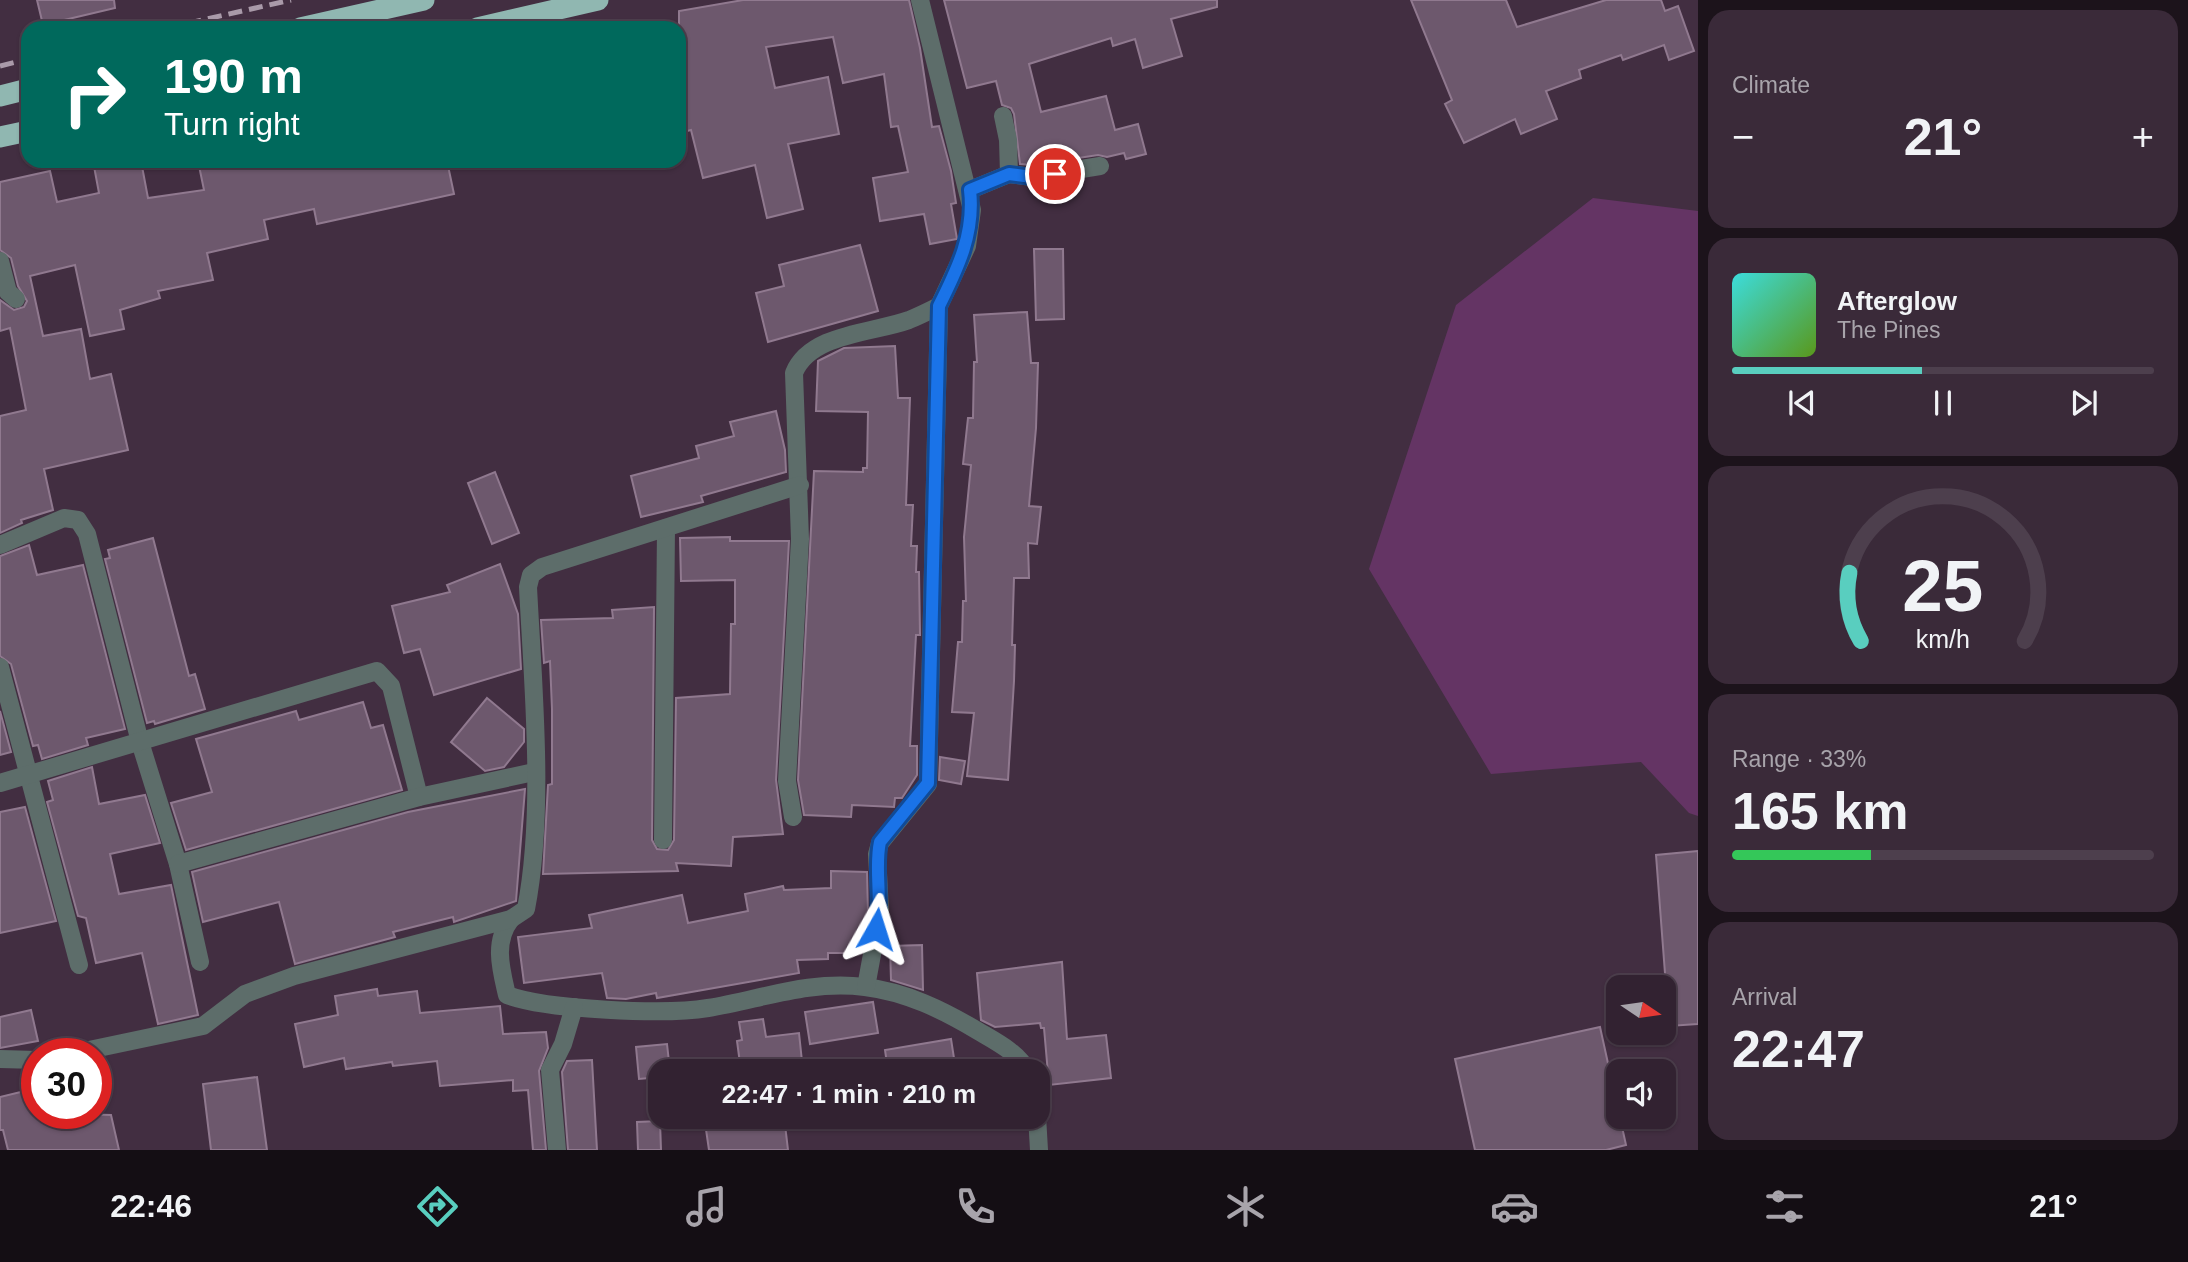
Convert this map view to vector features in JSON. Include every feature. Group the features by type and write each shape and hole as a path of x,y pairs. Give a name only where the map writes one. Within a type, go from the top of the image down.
{"highway":[{"path":"331,21 424,0"},
{"path":"507,21 598,0"},
{"path":"0,96 21,91"},
{"path":"0,137 21,132"}],"street":[{"path":"866,987 880,911 877,854 880,842 928,783 939,306 967,246 972,211 970,190 944,102 920,0"},
{"path":"1003,116 1008,140 1009,174"},
{"path":"970,190 1009,174 1032,177 1100,166"},
{"path":"0,261 8,292 16,299"},
{"path":"793,817 787,781 800,538 800,485 792,387 798,363 807,353 825,344 909,320 939,306"},
{"path":"800,485 542,567 531,575 528,587 534,772 531,881 526,909 511,919 501,932 499,964 507,995 524,1002 573,1007 704,1009 793,987 866,987 912,997 957,1018 1000,1044 1017,1059"},
{"path":"0,545 64,518 78,520 88,534 140,742 178,864 200,962"},
{"path":"663,840 666,528"},
{"path":"0,667 79,965"},
{"path":"0,783 377,671 391,686 419,797"},
{"path":"178,864 419,797 534,772"},
{"path":"112,1045 203,1026 244,994 294,976 511,919"},
{"path":"556,1150 550,1070 560,1051 573,1007"},
{"path":"0,1059 21,1060"},
{"path":"1038,1129 1040,1150"}],"shaded area":[{"path":"1593,198 1698,211 1698,816 1689,813 1641,762 1491,774 1369,569 1456,305"}],"building":[{"path":"37,0 114,0 115,8 60,21 42,21"},
{"path":"743,0 909,0 920,48 932,127 939,126 951,171 956,203 951,204 957,239 930,244 924,214 880,221 873,178 908,172 898,126 891,127 884,74 843,83 833,37 766,47 775,88 828,77 839,134 788,144 803,209 767,218 755,165 703,178 691,130 686,131 686,21 679,21 679,11"},
{"path":"944,0 1217,0 1217,7 1171,19 1182,56 1143,68 1135,39 1113,46 1111,38 1029,64 1041,112 1106,96 1115,130 1138,124 1146,154 1126,159 1124,153 1107,157 1098,155 1032,165 1020,164 1014,114 1011,108 1002,105 996,81 967,88"},
{"path":"1411,0 1506,0 1517,27 1606,0 1661,0 1665,11 1678,6 1694,51 1669,60 1664,45 1623,60 1621,55 1579,70 1581,78 1546,91 1557,119 1521,134 1515,119 1464,143 1445,104 1452,100"},
{"path":"94,168 142,168 148,198 204,190 199,168 448,168 454,194 317,224 314,209 264,220 268,239 207,253 213,280 158,291 160,298 120,310 124,329 90,336 75,265 30,276 43,336 81,329 90,379 111,374 128,450 44,469 53,510 21,520 22,523 0,533 0,416 26,410 10,328 0,331 0,300 14,310 24,307 27,301 18,286 11,258 0,250 0,182 50,171 57,202 99,193"},
{"path":"860,245 878,311 768,342 756,293 784,286 779,265"},
{"path":"1034,249 1063,249 1064,319 1036,320"},
{"path":"1027,312 1031,363 1038,363 1029,506 1041,507 1037,544 1028,543 1029,578 1014,578 1014,681 1008,780 967,776 974,713 952,712 958,642 962,642 963,601 966,601 964,537 971,465 963,464 968,418 973,418 974,362 977,362 974,315"},
{"path":"895,346 898,398 910,398 906,505 913,505 911,546 917,546 916,572 919,572 920,635 916,635 910,746 917,746 917,775 902,798 895,798 894,807 852,805 851,817 804,815 798,780 814,471 863,472 863,468 867,468 868,412 816,411 818,361 844,348"},
{"path":"776,411 785,450 786,472 701,496 703,502 641,517 631,476 699,458 696,446 734,436 730,422"},
{"path":"495,472 519,533 492,544 468,483"},
{"path":"730,537 730,541 789,541 776,780 783,834 733,837 731,866 676,863 678,871 543,874 548,785 552,784 552,709 550,661 544,663 541,620 613,618 612,610 654,607 652,840 657,849 668,850 674,840 676,698 730,694 731,624 735,624 735,580 681,581 680,538"},
{"path":"153,538 189,676 195,674 205,709 155,724 154,721 147,723 105,559 110,558 108,550"},
{"path":"29,545 37,575 83,565 125,729 86,738 88,745 42,759 38,745 33,746 11,664 0,656 0,556"},
{"path":"500,564 518,614 521,669 434,695 420,649 404,653 392,606 450,592 447,585"},
{"path":"487,698 524,729 524,742 504,767 485,771 451,742"},
{"path":"363,702 371,728 383,725 402,790 186,850 171,803 212,792 196,739 296,711 299,720"},
{"path":"0,711 11,752 0,755"},
{"path":"940,757 965,761 961,784 939,780"},
{"path":"92,767 99,804 145,795 160,843 110,854 119,894 171,885 198,1015 158,1024 142,953 96,963 86,918 78,916 47,802 53,800 48,781"},
{"path":"525,789 516,901 454,922 453,917 393,932 395,937 295,964 279,902 203,922 192,872 408,812"},
{"path":"25,807 56,921 0,933 0,812"},
{"path":"1698,851 1698,1024 1676,1026 1676,975 1665,975 1656,855"},
{"path":"831,871 867,872 868,914 861,953 828,953 828,959 797,960 799,973 657,998 656,993 626,999 607,998 602,973 524,983 518,937 592,928 589,915 682,895 688,923 748,911 745,894 783,886 784,890 831,888"},
{"path":"922,945 923,990 891,980 890,946"},
{"path":"1062,962 1067,1039 1106,1035 1111,1078 1050,1085 1050,1059 1047,1059 1044,1028 1041,1028 1040,1023 995,1027 981,1020 977,973"},
{"path":"377,989 378,996 417,991 420,1013 500,1006 503,1034 546,1032 548,1048 539,1071 546,1150 533,1150 528,1090 513,1091 513,1080 440,1086 437,1061 393,1066 392,1062 346,1069 344,1058 304,1067 295,1024 338,1015 335,996"},
{"path":"873,1002 878,1033 810,1044 805,1012"},
{"path":"31,1010 37,1038 21,1038 21,1044 0,1048 0,1017"},
{"path":"763,1019 766,1037 799,1033 802,1059 739,1059 737,1041 742,1040 739,1022"},
{"path":"1600,1027 1607,1059 1606,1129 1622,1129 1626,1145 1606,1150 1475,1150 1455,1059"},
{"path":"951,1039 954,1059 886,1059 885,1050"},
{"path":"667,1044 669,1059 648,1059 648,1078 639,1079 636,1047"},
{"path":"592,1060 597,1150 568,1150 562,1072 567,1061"},
{"path":"257,1077 267,1150 211,1150 203,1084"},
{"path":"21,1092 21,1129 112,1129 112,1119 119,1150 8,1150 3,1130 0,1130 0,1097"},
{"path":"637,1122 648,1122 648,1129 660,1129 661,1150 638,1150"},
{"path":"706,1129 786,1129 788,1150 709,1150"}],"railway":[{"path":"198,21 291,0"},
{"path":"0,66 21,61"}],"route":[{"path":"876,929 880,911 880,868 877,854 880,842 895,828 928,783 930,764 939,306 967,246 972,211 970,190 1009,174 1032,177 1055,174"}]}
